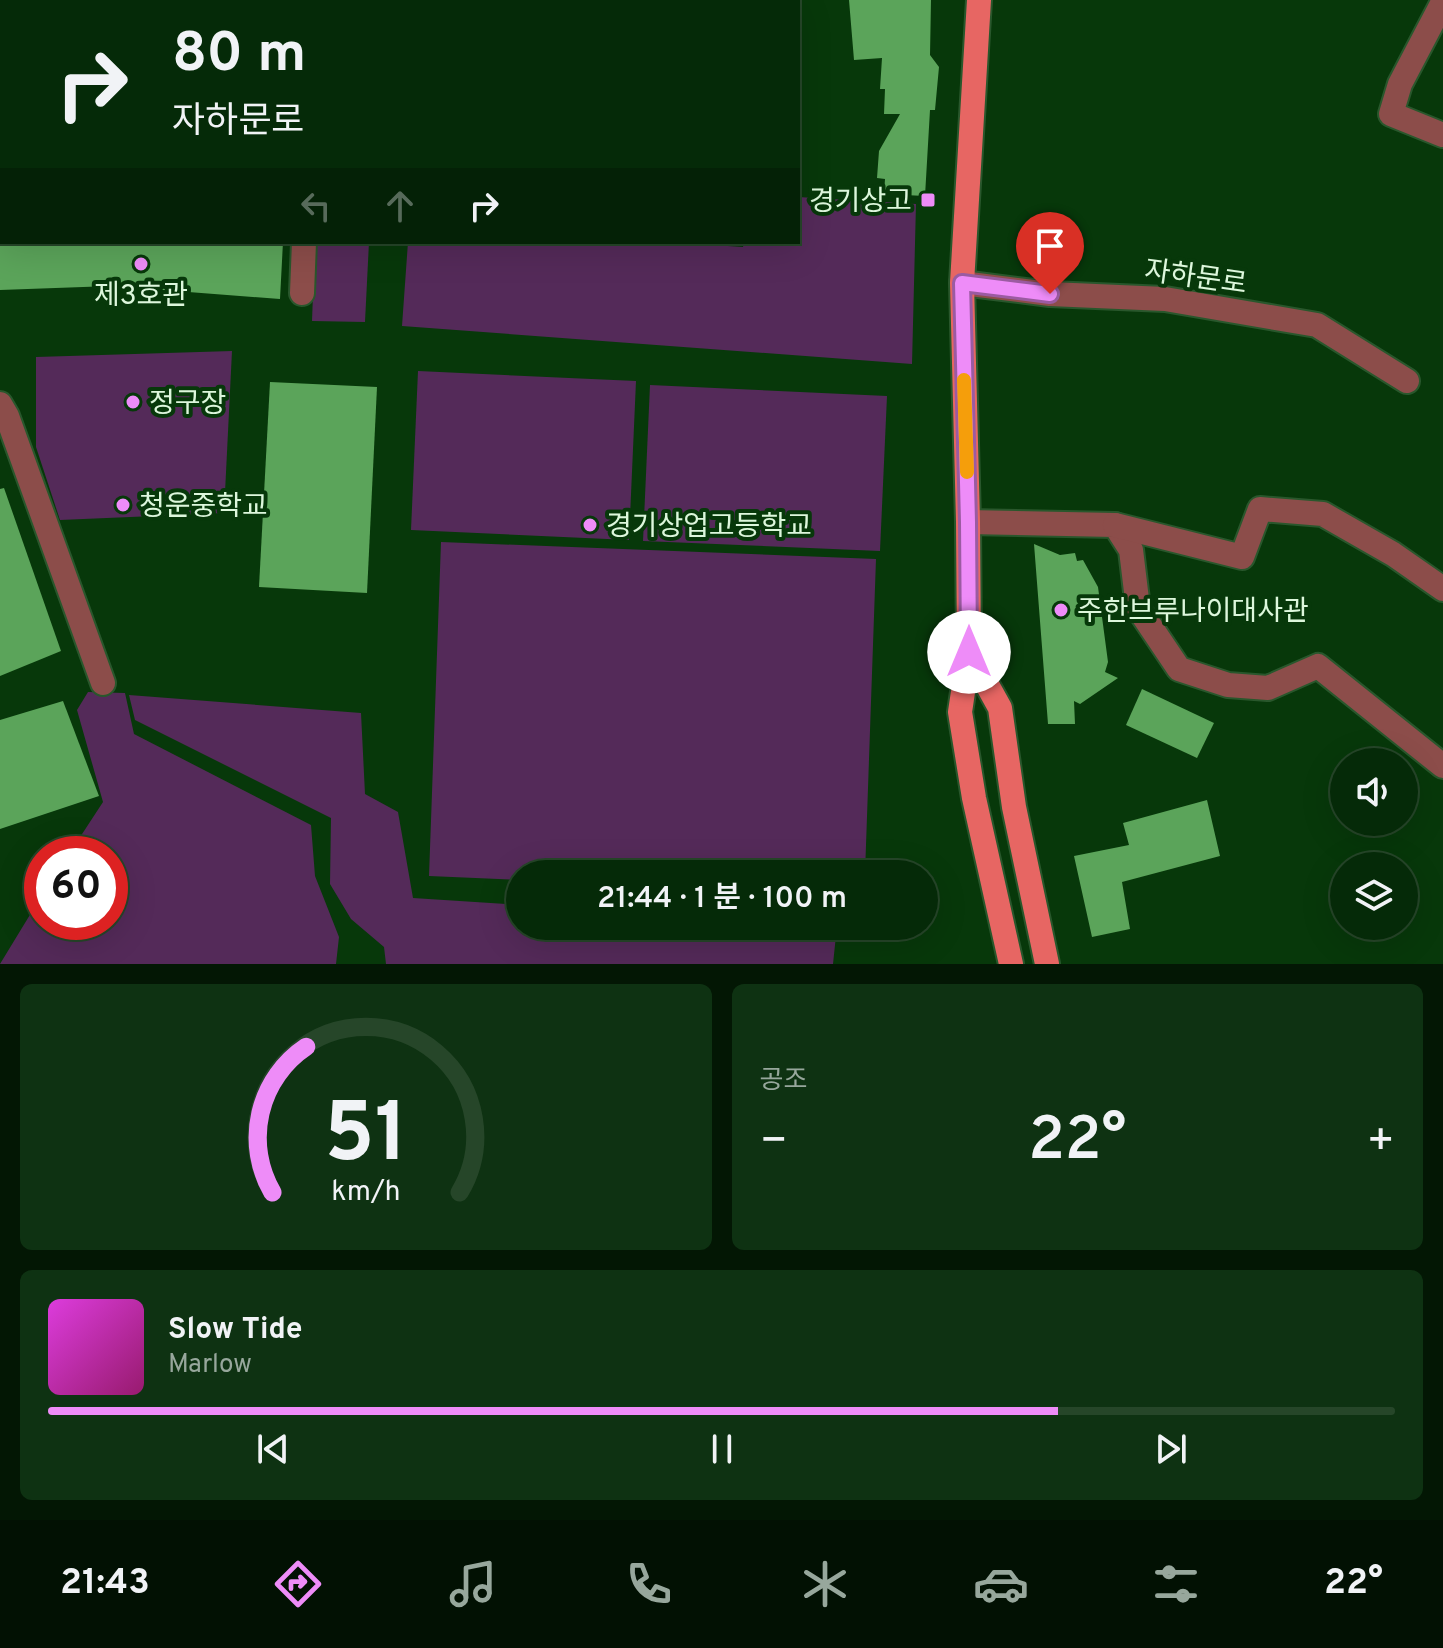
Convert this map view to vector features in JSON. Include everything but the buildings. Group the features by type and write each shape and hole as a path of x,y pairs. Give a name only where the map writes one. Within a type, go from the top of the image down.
{"main road":[{"path":"979,0 962,283 969,652 960,712 974,798 1011,964"},
{"path":"969,652 1000,708 1014,807 1047,964"}],"street":[{"path":"1443,2 1400,84 1391,114 1443,135"},
{"path":"302,293 304,244"},
{"name":"자하문로","path":"962,283 1050,294 1165,299 1317,325 1407,381"},
{"path":"0,404 7,416 103,683"},
{"path":"968,522 1115,525 1242,557 1260,509 1323,514 1393,554 1443,589"},
{"path":"1115,525 1131,550 1138,608 1179,669 1228,685 1268,688 1318,666 1443,766"}],"shaded area":[{"path":"800,197 916,204 912,364 402,326 408,244 697,244 743,247 744,244 800,244"},
{"path":"315,244 369,244 365,322 312,321"},
{"name":"정구장","path":"232,351 224,513 60,520 36,447 36,357"},
{"path":"418,371 636,381 629,540 411,530"},
{"path":"650,385 887,396 880,551 643,541"},
{"path":"441,542 876,559 865,860 506,860 506,879 429,876"},
{"path":"88,692 125,693 134,734 311,825 315,876 339,937 336,964 0,964 24,925 24,940 128,940 128,836 81,836 103,802 77,710"},
{"path":"129,695 361,713 365,794 398,812 413,898 506,904 506,940 836,940 833,964 386,964 384,947 351,919 330,884 331,818 135,720"}],"slow traffic":[{"path":"964,380 967,472"}],"place":[{"name":"경기상고","path":"928,200"},
{"name":"제3호관","path":"141,264"},
{"name":"정구장","path":"133,402"},
{"name":"청운중학교","path":"123,505"},
{"name":"경기상업고등학교","path":"590,525"},
{"name":"주한브루나이대사관","path":"1061,610"}],"route":[{"path":"969,652 962,283 1050,294"}]}
